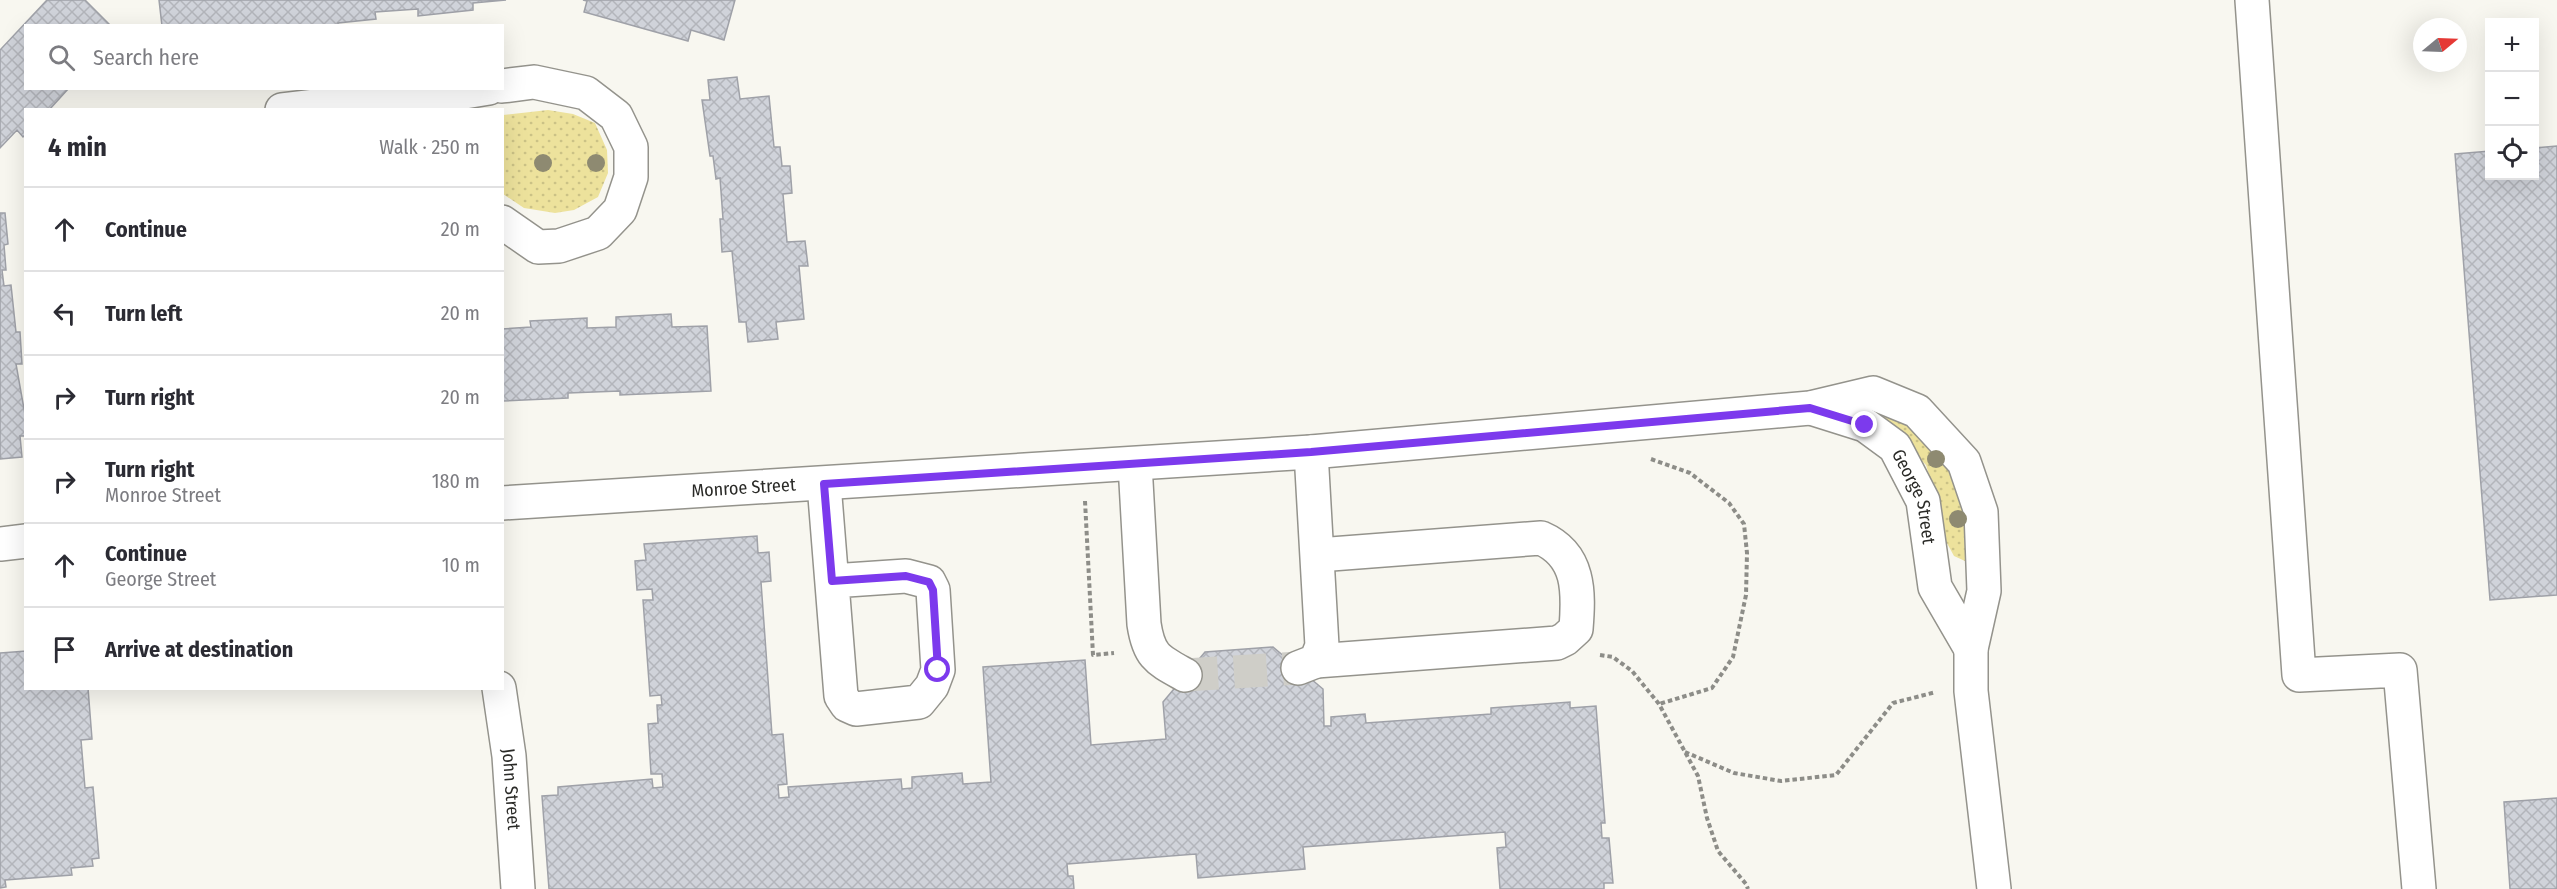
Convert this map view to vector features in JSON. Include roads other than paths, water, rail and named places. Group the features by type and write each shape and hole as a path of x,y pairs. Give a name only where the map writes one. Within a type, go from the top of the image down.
{"street":[{"path":"2252,0 2299,675 2400,670 2419,889"},
{"path":"504,86 534,81 586,93 616,116 631,147 631,177 620,210 598,233 559,246 538,247 504,223"},
{"path":"299,108 333,104 381,108 478,90"},
{"path":"1810,408 1873,393 1917,411 1964,462 1981,512 1984,591 1971,649 1971,691 1994,889"},
{"name":"Monroe Street","path":"504,503 1311,452 1810,408"},
{"name":"George Street","path":"1810,408 1865,425 1895,447 1923,501 1935,587 1971,649"},
{"path":"1311,452 1322,646 1307,665 1557,643 1566,639 1576,629 1578,604 1569,560 1558,546 1540,538 1318,555"},
{"path":"1135,464 1147,642 1156,659 1185,675"},
{"path":"824,484 841,696 847,705 863,709 919,702 927,695 938,670 933,590 929,582 906,576 832,581"},
{"path":"0,544 24,542"},
{"name":"John Street","path":"499,690 509,756 518,889"}],"tunnel":[{"path":"1185,675 1298,668"}]}
